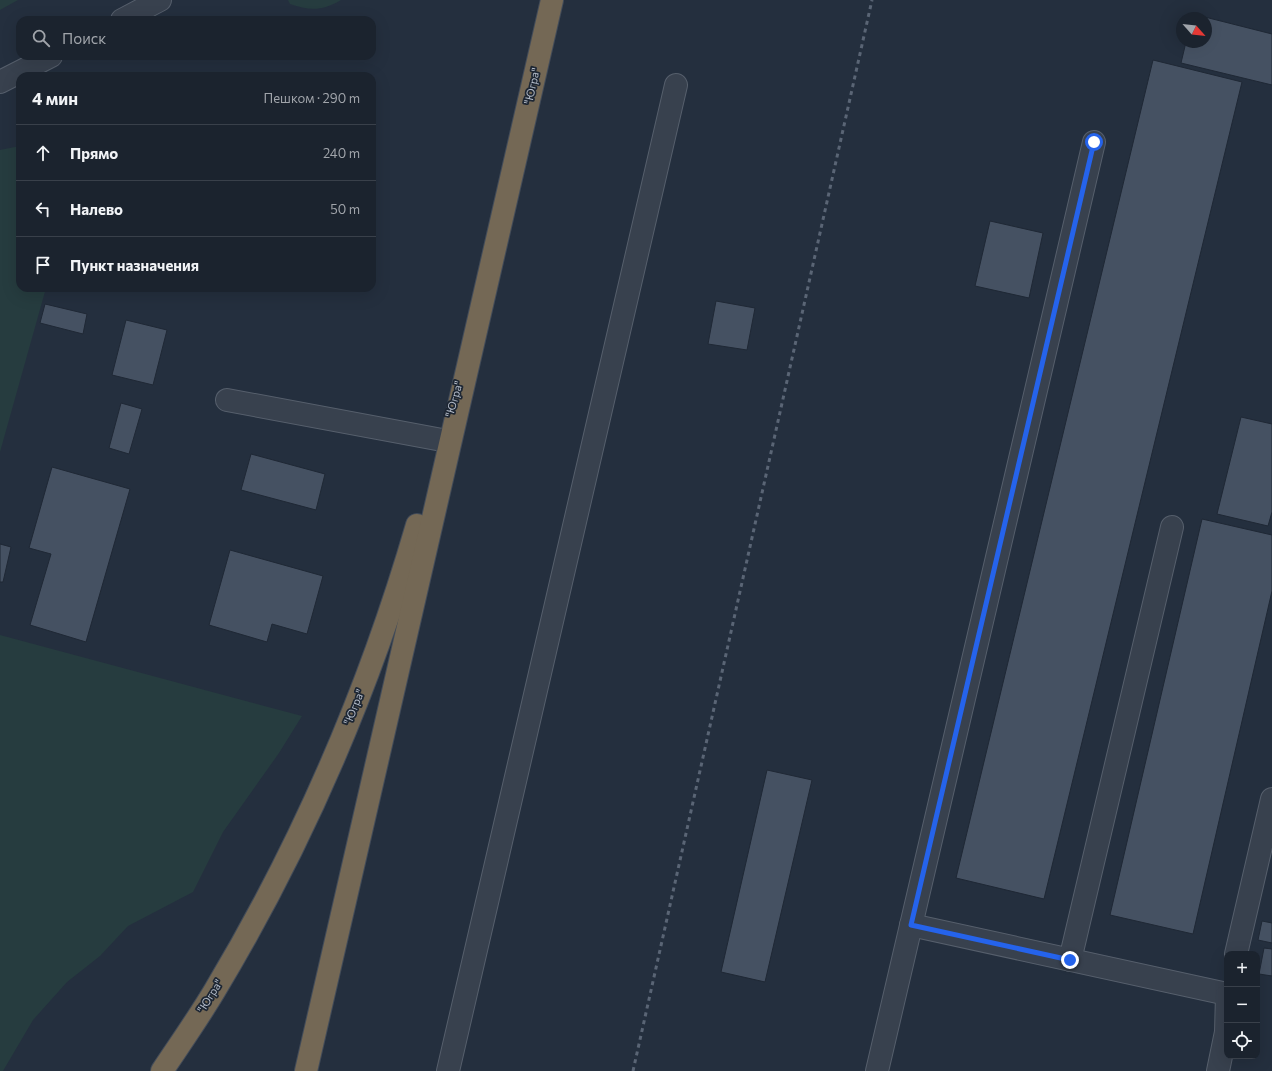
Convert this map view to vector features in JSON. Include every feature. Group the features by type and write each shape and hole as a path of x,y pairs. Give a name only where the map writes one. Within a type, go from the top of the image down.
{"highway":[{"name":"\"Югра\"","path":"306,1071 552,0"},
{"name":"\"Югра\"","path":"162,1071 215,990 254,922 300,833 336,753 377,648 414,535 479,313"}],"street":[{"path":"130,16 160,0"},
{"path":"20,72 43,60"},
{"path":"0,82 16,74"},
{"path":"448,1071 676,85"},
{"path":"877,1071 1094,142"},
{"path":"227,400 442,440"},
{"path":"1070,960 1172,527"},
{"path":"1237,951 1272,799"},
{"path":"911,925 1224,993"},
{"path":"1218,1071 1226,1032 1226,1023"}],"green space":[{"path":"0,0 18,0 0,10"},
{"path":"288,0 341,0 322,8 310,9 290,4"},
{"path":"16,147 16,292 45,292 0,452 0,150"},
{"path":"0,635 302,716 279,753 223,832 193,892 128,926 100,956 67,982 33,1020 3,1071 0,1071"}],"building":[{"path":"1212,19 1272,34 1272,85 1181,63 1185,48 1212,48"},
{"path":"1153,60 1242,82 1044,899 956,878"},
{"path":"990,221 1043,233 1029,298 975,286"},
{"path":"716,301 755,308 747,350 708,344"},
{"path":"45,304 87,314 83,334 40,323"},
{"path":"126,320 167,330 153,385 112,375"},
{"path":"121,403 142,409 129,454 109,448"},
{"path":"1241,417 1272,424 1272,512 1268,526 1217,514"},
{"path":"251,454 325,474 316,510 241,490"},
{"path":"52,467 130,489 86,642 30,625 51,554 29,548"},
{"path":"1202,519 1272,535 1272,591 1193,934 1110,915"},
{"path":"0,544 11,547 3,582 0,582"},
{"path":"230,550 323,576 307,634 272,624 267,642 209,625"},
{"path":"767,770 812,780 765,982 721,972"},
{"path":"1262,921 1272,923 1272,943 1258,940"},
{"path":"1264,948 1272,949 1272,976 1260,974"}],"railway":[{"path":"633,1071 872,0"}],"route":[{"path":"1070,960 911,925 1094,142"}]}
